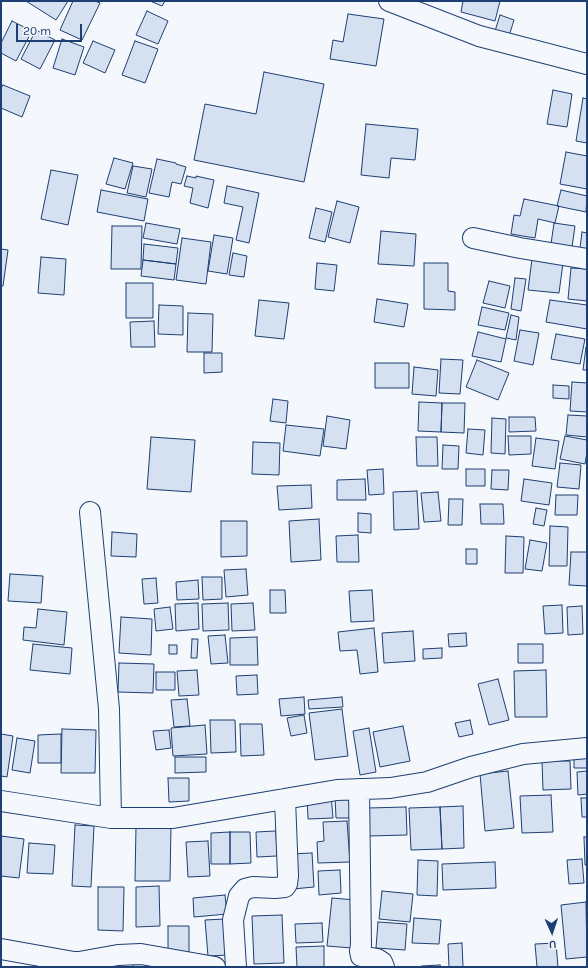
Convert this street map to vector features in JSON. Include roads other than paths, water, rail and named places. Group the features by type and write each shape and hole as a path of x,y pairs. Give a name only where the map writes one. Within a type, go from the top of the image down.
{"street":[{"path":"389,1 479,36 587,64"},
{"path":"473,238 520,248 587,259"},
{"path":"90,512 109,709 111,818"},
{"path":"1,801 111,818 173,818 337,790 390,788 427,782 472,767 522,754 587,748"},
{"path":"359,789 360,951 362,956 377,959 382,962 384,967"},
{"path":"236,967 233,920 239,896 245,889 253,887 275,888 285,886 286,884 288,876 285,799"},
{"path":"1,949 53,963 79,962 118,955 141,954 214,967"}]}
